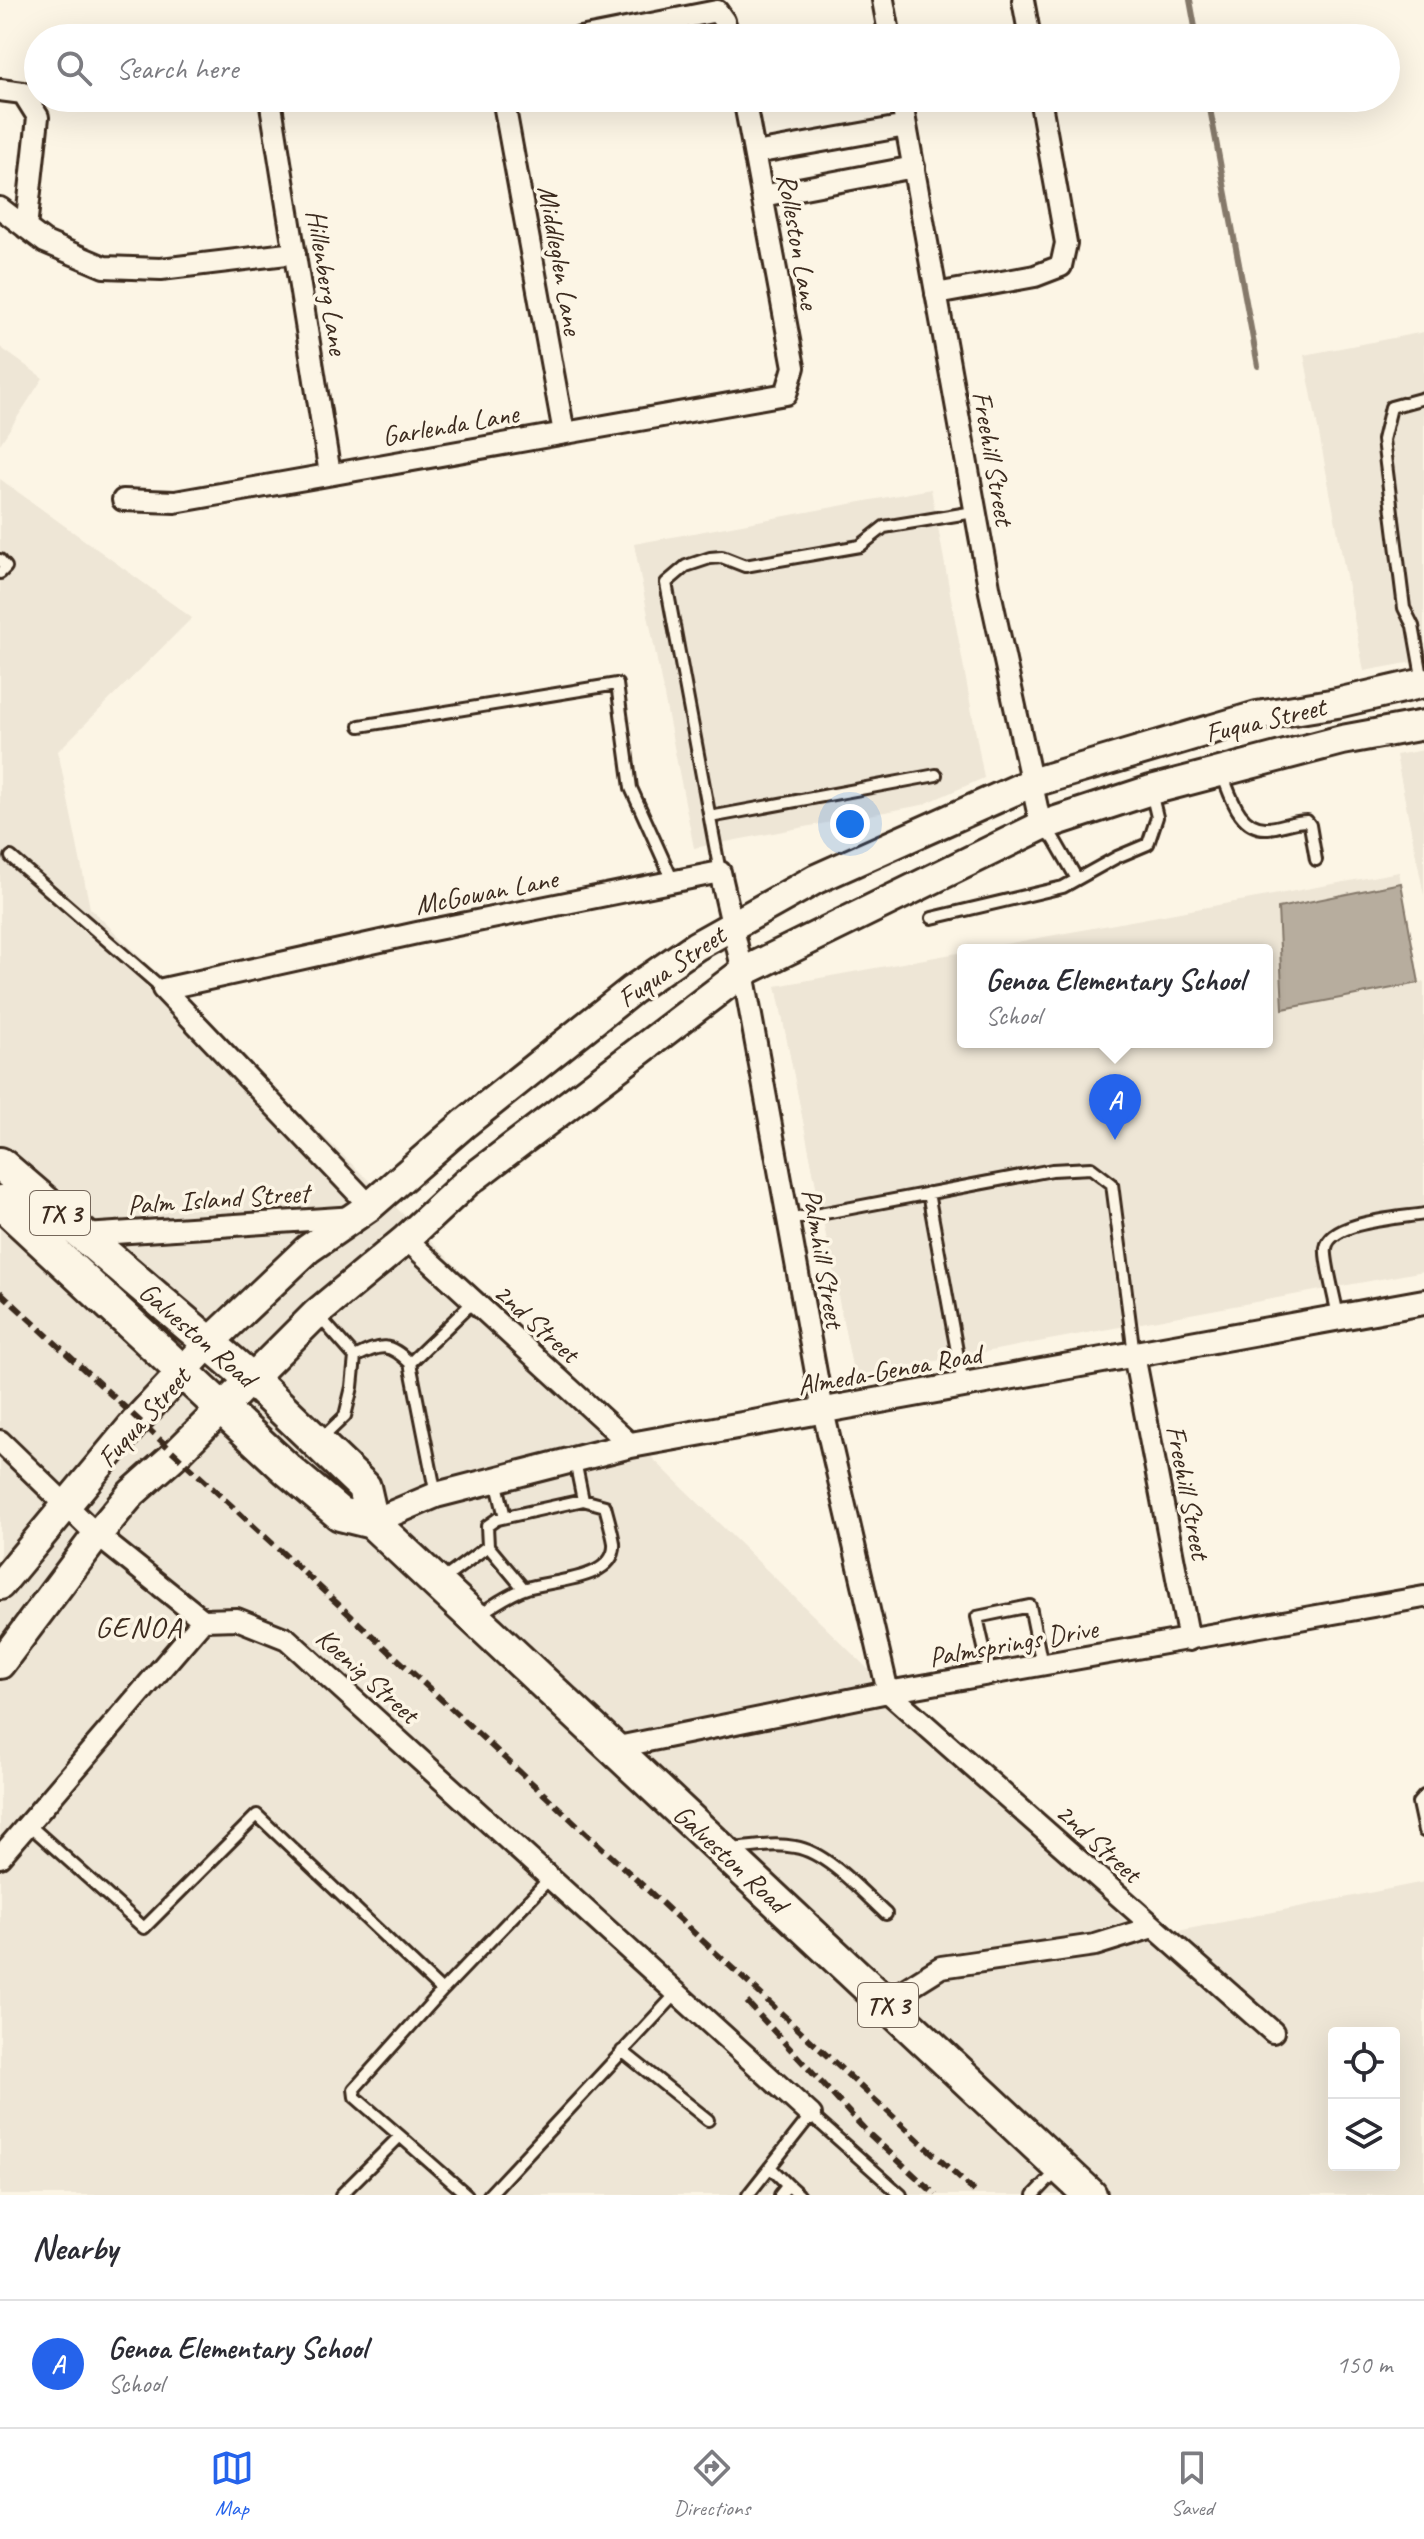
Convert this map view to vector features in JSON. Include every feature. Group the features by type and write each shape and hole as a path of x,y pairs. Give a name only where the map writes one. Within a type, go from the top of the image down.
{"main road":[{"name":"Fuqua Street","path":"0,1585 138,1419 209,1343 308,1249 362,1211 464,1124 632,990 696,946 816,879 1031,783 1257,716 1337,703 1424,683"},
{"name":"Fuqua Street","path":"0,1664 132,1493 176,1454 317,1313 406,1239 466,1183 743,972 1041,826 1151,790 1342,740 1424,725"},
{"name":"Galveston Road","path":"0,1164 250,1378 364,1487 372,1522"},
{"name":"Galveston Road","path":"0,1202 340,1514 372,1522 1090,2195"}],"street":[{"path":"883,0 887,24"},
{"path":"1023,0 1027,24"},
{"path":"651,24 717,11 725,24"},
{"path":"0,90 24,95"},
{"path":"26,228 38,117 35,112"},
{"name":"Hillenberg Lane","path":"274,112 330,474"},
{"name":"Middleglen Lane","path":"506,112 564,433"},
{"name":"Rolleston Lane","path":"747,112 794,367 786,394"},
{"name":"Freehill Street","path":"904,112 974,512 1041,826"},
{"path":"936,294 1035,276 1061,266 1066,243 1043,112"},
{"path":"755,153 906,126"},
{"path":"762,196 914,167"},
{"path":"0,208 45,242 104,267 161,269 295,253"},
{"name":"Garlenda Lane","path":"123,500 175,502 786,394"},
{"path":"1337,703 1342,740"},
{"path":"720,872 743,972"},
{"name":"McGowan Lane","path":"163,989 432,930 720,872"},
{"name":"Palmhill Street","path":"743,972 823,1411 888,1692"},
{"path":"163,989 362,1211"},
{"name":"Palm Island Street","path":"85,1235 362,1211"},
{"name":"2nd Street","path":"406,1239 631,1445"},
{"name":"Almeda-Genoa Road","path":"372,1522 436,1495 631,1445 1424,1302"},
{"name":"Freehill Street","path":"1134,1355 1189,1640"},
{"path":"0,1441 97,1535 203,1620 0,1857"},
{"name":"Palmsprings Drive","path":"613,1748 888,1692 1424,1597"},
{"name":"Koenig Street","path":"203,1620 237,1619 287,1639 811,2115"},
{"name":"2nd Street","path":"888,1692 1273,2032"},
{"path":"885,2002 941,1967 1095,1945 1153,1927"}],"lane":[{"path":"1424,398 1391,407 1383,440 1404,608 1413,626 1424,683"},
{"path":"720,872 666,583 686,566 710,558 722,557 745,566 846,549 860,546 884,527 974,512"},
{"path":"0,560 6,567 0,573"},
{"path":"360,726 617,684 631,788 673,881"},
{"path":"1221,772 1238,812 1251,826 1268,828 1307,821 1316,860"},
{"path":"710,817 936,775"},
{"path":"932,918 1063,887 1148,844 1157,817 1151,790"},
{"path":"1041,826 1054,839 1077,879"},
{"path":"11,857 163,989"},
{"path":"788,1220 1052,1170 1091,1168 1112,1184 1134,1355"},
{"path":"928,1193 964,1386"},
{"path":"1338,1317 1326,1248 1332,1236 1345,1227 1424,1214"},
{"path":"410,1363 473,1302"},
{"path":"316,1444 345,1416 355,1357 317,1313"},
{"path":"355,1357 376,1346 396,1349 410,1363 436,1495"},
{"path":"575,1459 583,1500"},
{"path":"496,1479 505,1517"},
{"path":"474,1618 524,1589 589,1574 604,1567 614,1545 605,1506 583,1500 497,1519 487,1526 488,1546 524,1589"},
{"path":"438,1584 488,1546"},
{"path":"990,1674 977,1617 1030,1606 1042,1665"},
{"path":"1424,1796 1418,1803 1424,1831"},
{"path":"28,1824 144,1928 257,1815 442,1991"},
{"path":"722,1850 770,1846 796,1847 811,1852 853,1882 886,1914"},
{"path":"467,2195 355,2097 354,2089 550,1878"},
{"path":"489,2195 677,1993"},
{"path":"622,2051 708,2120"},
{"path":"748,2195 811,2115 901,2195"},
{"path":"341,2195 400,2136"},
{"path":"770,2167 799,2195"},
{"path":"1034,2195 1059,2168"},
{"path":"780,2195 788,2185"}],"shaded area":[{"path":"1424,332 1424,660 1364,671 1304,355"},
{"path":"0,347 43,378 0,444"},
{"path":"0,479 192,618 58,751 90,908 1143,1938 1424,1882 1424,2195 0,2195"},
{"path":"931,489 984,778 922,805 694,848 634,544"},
{"path":"1424,750 1424,895 1396,755"},
{"path":"1399,872 1401,883 1279,908 1283,1008 1424,982 1424,1271 854,1376 776,986 957,953 957,1048 1273,1048 1273,944 1006,944"},
{"path":"1401,883 1419,983 1283,1009 1278,908"}],"waterway":[{"path":"1190,0 1194,24"},
{"path":"1211,112 1258,366"}],"railway":[{"path":"0,1292 978,2195"},
{"path":"747,2002 868,2133 936,2195"}],"place":[{"name":"Genoa Elementary School","path":"1115,1140"}],"district":[{"name":"GENOA","path":"139,1627"}]}
